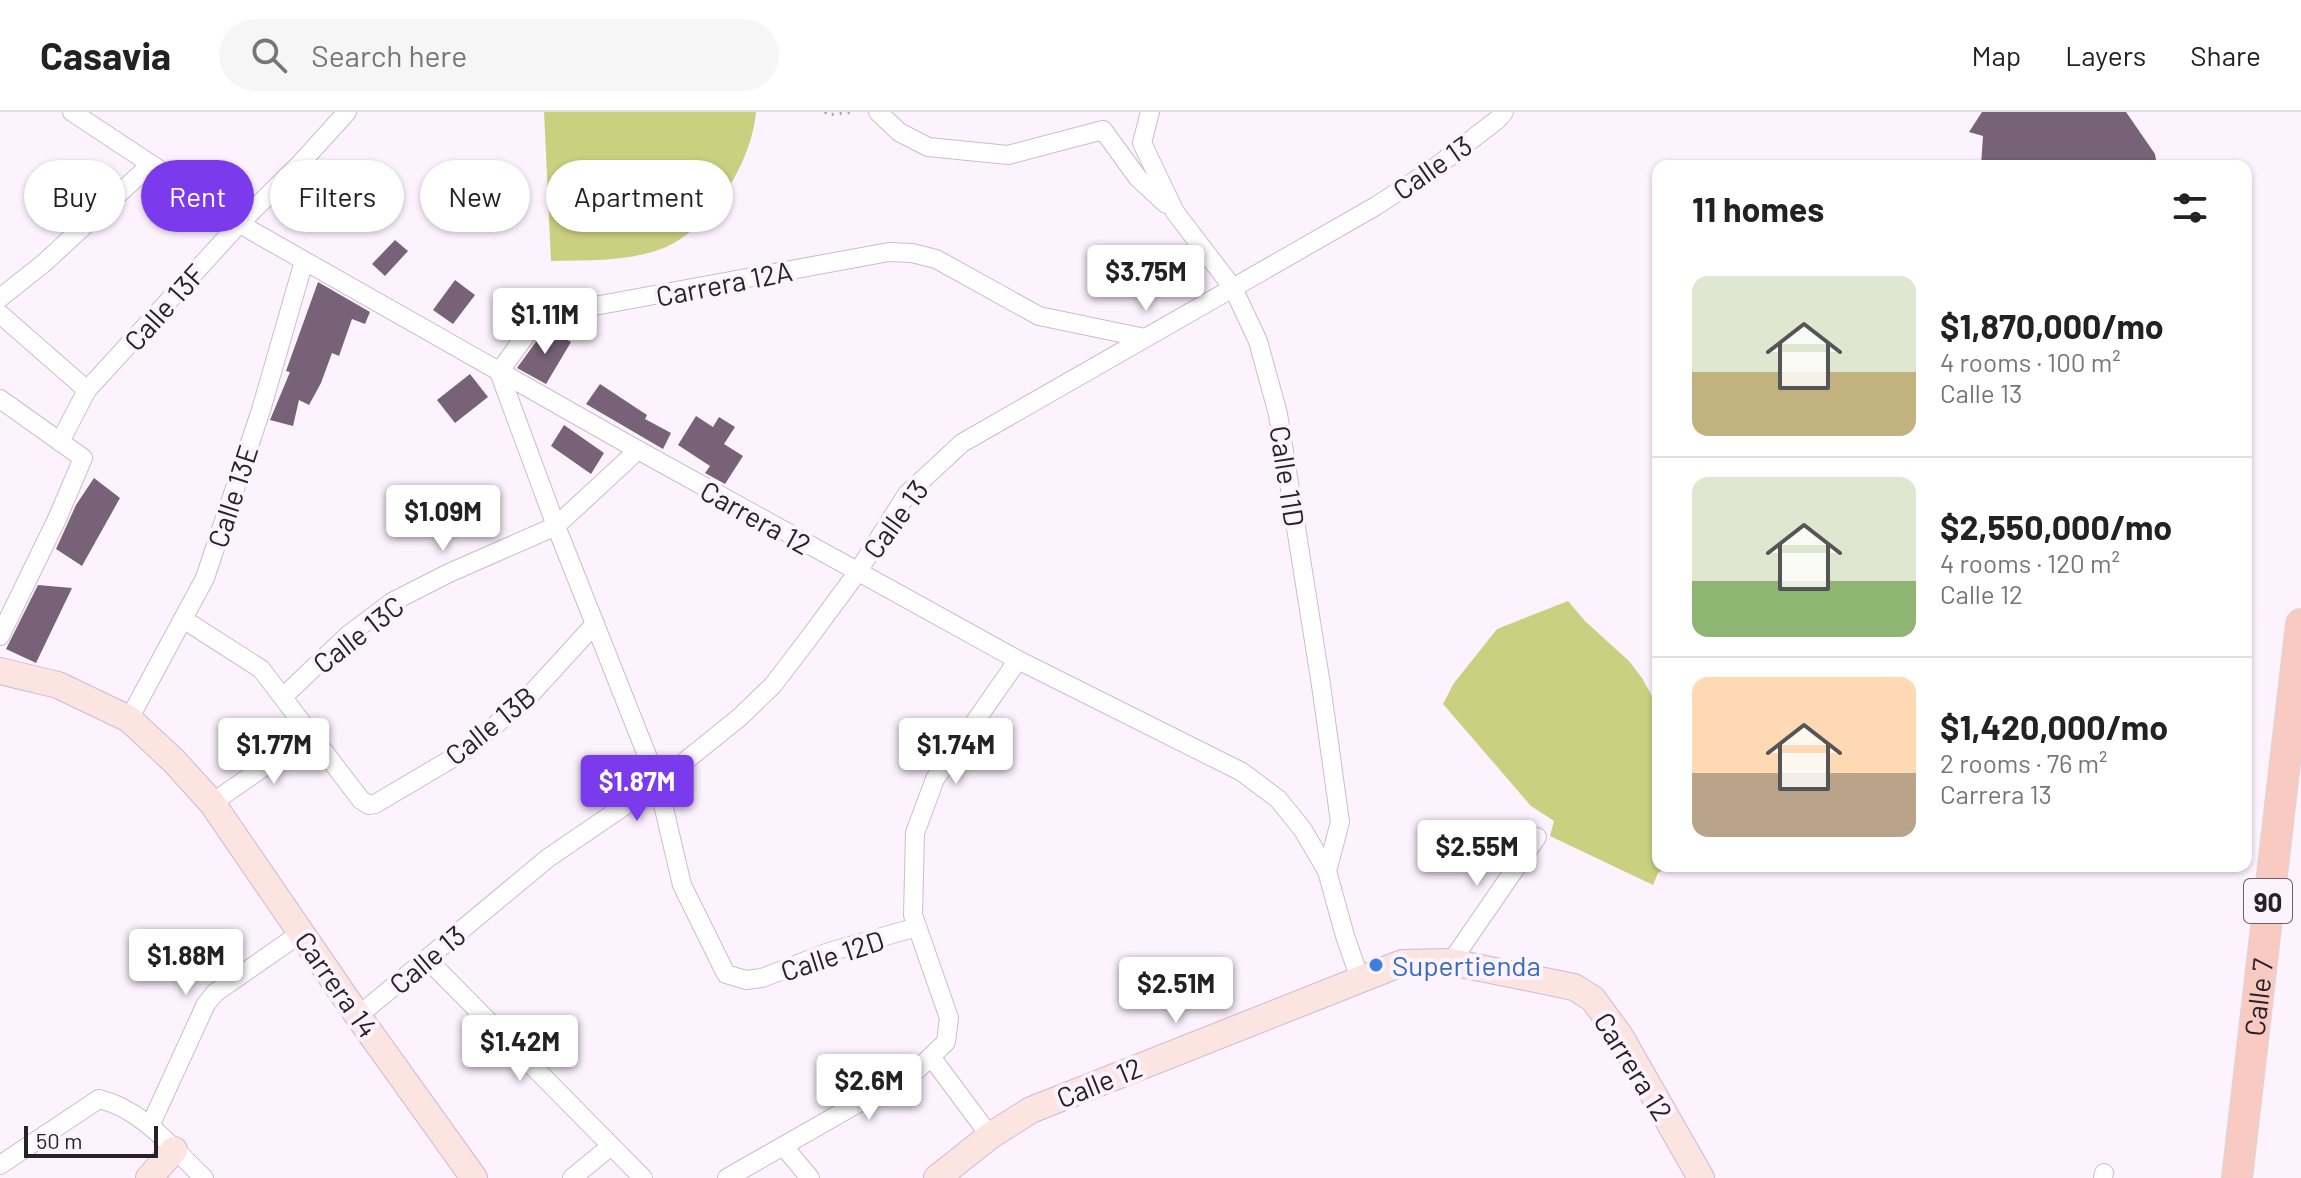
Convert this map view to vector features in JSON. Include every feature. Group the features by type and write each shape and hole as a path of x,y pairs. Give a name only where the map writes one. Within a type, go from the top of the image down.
{"main road":[{"name":"Calle 7","path":"2237,1178 2301,624"}],"street":[{"name":"Carrera 12","path":"72,112 143,160"},
{"path":"878,112 899,132 928,147 1008,155 1103,130 1138,178 1175,212"},
{"name":"Calle 11D","path":"1150,112 1142,143 1175,212 1233,288 1258,341 1278,414 1340,822 1327,871"},
{"name":"Calle 13","path":"358,1016 548,858 658,783 740,717 773,685 857,573 907,494 962,443 1376,206 1425,174 1504,112"},
{"name":"Calle 13F","path":"254,209 298,166 337,115"},
{"path":"0,298 44,263 141,173"},
{"name":"Carrera 12","path":"254,231 857,573 1018,660 1242,772 1278,799 1303,830 1327,871 1360,979"},
{"name":"Calle 13F","path":"60,442 87,390 232,232"},
{"name":"Carrera 12A","path":"499,372 540,316 889,252 936,259 1039,316 1145,338"},
{"name":"Calle 13E","path":"129,719 205,578 261,410 304,261"},
{"path":"0,314 87,390"},
{"path":"499,372 556,526 658,783"},
{"path":"0,399 83,458 0,636"},
{"name":"Calle 13C","path":"283,697 347,636 392,602 556,526 638,450"},
{"path":"183,619 261,669 311,734 212,803"},
{"name":"Calle 13B","path":"311,734 361,800 369,805 375,804 468,749 531,694 595,624"},
{"path":"727,1178 918,1069 946,1042 949,1018 913,915 915,833 935,779 1018,660"},
{"name":"Carrera 14","path":"0,671 58,685 129,719 174,761 212,803 474,1178"},
{"name":"Calle 12D","path":"658,783 682,885 726,974 746,980 762,978 829,952 917,927"},
{"path":"1451,962 1537,837"},
{"path":"150,1126 206,1004 215,993 301,933"},
{"path":"427,959 643,1178"},
{"name":"Carrera 12","path":"1451,962 1574,987 1593,999 1620,1036 1701,1178"},
{"name":"Calle 12","path":"937,1178 990,1136 1031,1110 1402,963 1451,962"},
{"path":"932,1058 990,1136"},
{"path":"0,1165 99,1099 110,1101 150,1126 204,1178"},
{"path":"572,1178 611,1146"},
{"path":"784,1147 810,1178"},
{"path":"149,1178 174,1150"}],"path":[{"path":"825,112 828,115 853,112"}],"green space":[{"path":"544,112 756,112 753,132 733,179 733,160 546,160"},
{"path":"550,232 689,232 661,249 634,256 551,261"},
{"path":"1568,601 1629,661 1642,678 1652,696 1652,872 1660,872 1653,885 1550,836 1554,821 1531,806 1443,704 1454,683 1497,629"}],"building":[{"path":"1982,112 2126,112 2156,160 1981,160 1983,136 1969,132"},
{"path":"395,240 408,251 385,276 372,264"},
{"path":"455,280 475,295 453,324 433,310"},
{"path":"318,282 370,312 365,324 352,319 339,356 332,353 309,405 299,400 293,426 270,420 290,372 286,371"},
{"path":"546,328 571,342 546,384 517,368"},
{"path":"470,374 488,397 455,423 437,400"},
{"path":"600,384 647,415 645,419 671,433 663,449 586,404"},
{"path":"696,416 713,427 719,417 735,427 724,444 743,456 725,484 705,473 710,466 678,445"},
{"path":"564,425 604,453 591,474 551,446"},
{"path":"94,478 120,498 82,566 56,549 76,505"},
{"path":"38,585 72,588 36,663 6,649"}],"place":[{"name":"Supertienda","path":"1376,965"}]}
